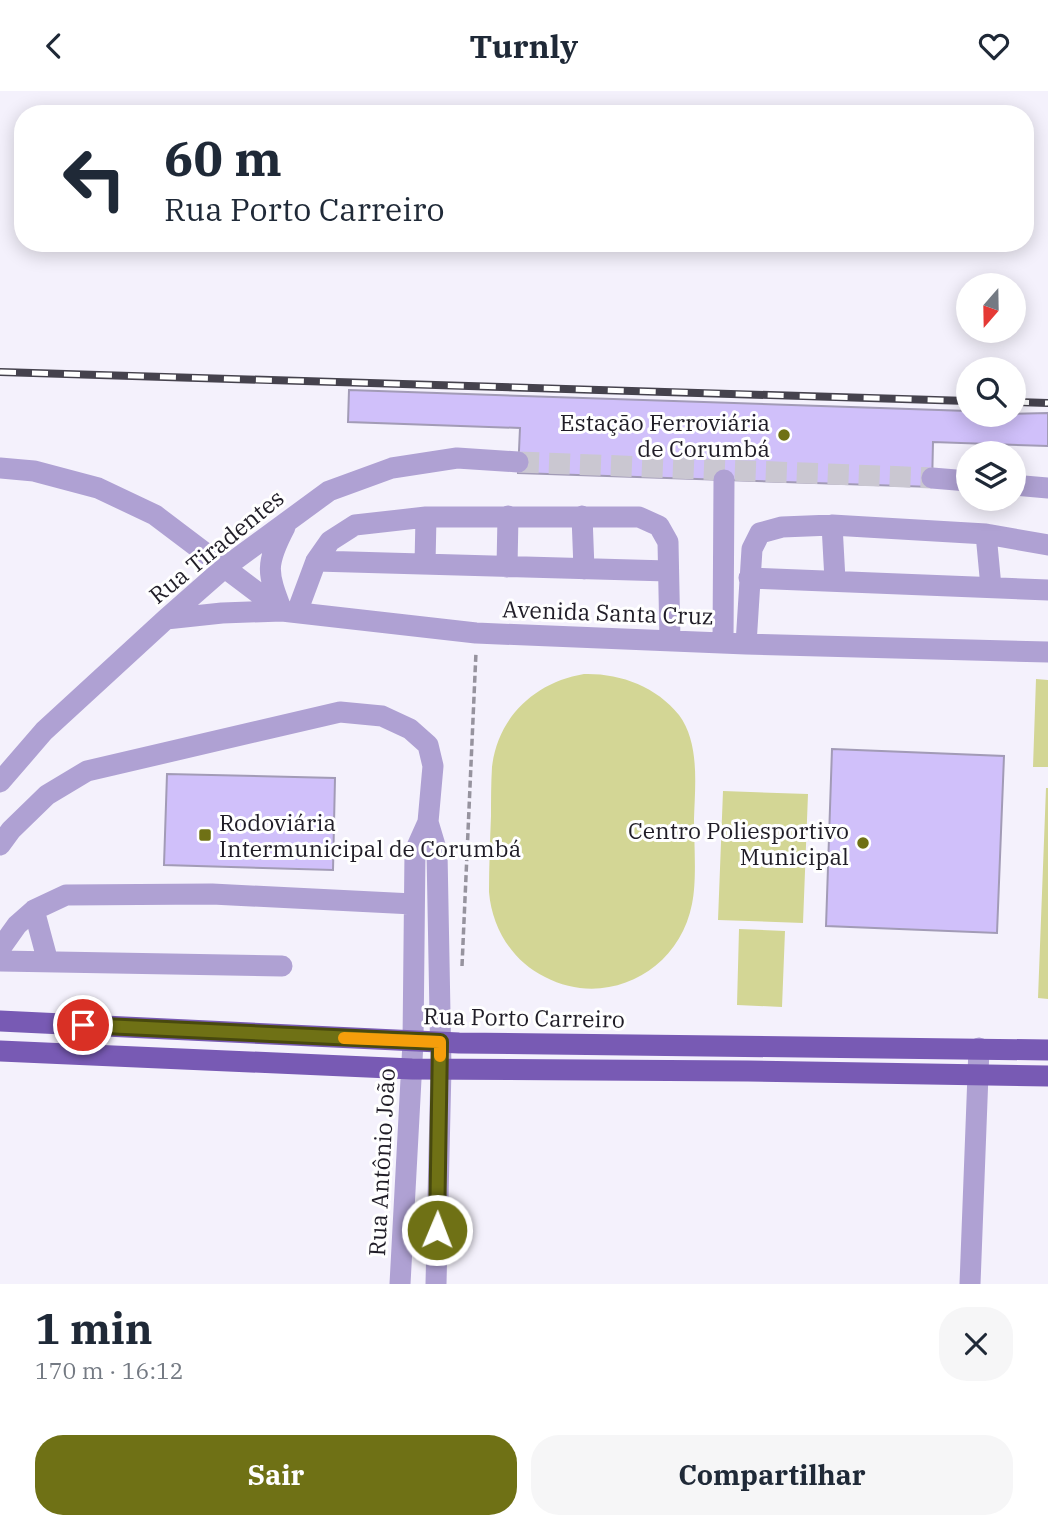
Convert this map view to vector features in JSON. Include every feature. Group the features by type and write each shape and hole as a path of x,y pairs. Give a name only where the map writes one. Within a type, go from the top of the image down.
{"main road":[{"name":"Rua Porto Carreiro","path":"0,1021 413,1042 1048,1050"},
{"path":"748,1047 748,1071"},
{"path":"0,1051 412,1069 1048,1076"}],"street":[{"name":"Rua Tiradentes","path":"0,782 44,731 166,618 224,568 329,491 392,468 457,458 519,462"},
{"path":"0,468 34,471 98,488 155,515 224,568 290,611"},
{"path":"932,478 956,480"},
{"path":"723,643 724,480"},
{"path":"1026,486 1048,488"},
{"path":"507,567 508,516"},
{"path":"582,516 584,569"},
{"path":"290,611 316,561 330,541 355,525 426,517 639,517 659,526 668,542 670,641"},
{"path":"425,564 426,517"},
{"path":"287,522 272,551 270,578 290,611"},
{"path":"832,525 835,580"},
{"path":"746,644 752,549 760,533 782,527 832,525 986,534 1048,545"},
{"path":"986,534 991,587"},
{"path":"316,561 667,572"},
{"path":"749,578 1048,590"},
{"name":"Avenida Santa Cruz","path":"166,618 290,611 477,632 746,644 1048,652"},
{"path":"0,845 11,830 47,795 87,771 340,712 382,716 410,729 428,745 433,766 428,822 437,852 441,1069 436,1284"},
{"name":"Rua Antônio João","path":"400,1284 413,1042 415,851 428,822"},
{"path":"0,949 17,925 34,910 66,895 212,894 413,904"},
{"path":"34,910 48,962"},
{"path":"0,961 282,966"},
{"path":"970,1284 979,1048"}],"path":[{"path":"462,975 477,632"}],"green space":[{"path":"584,674 610,676 636,683 670,705 686,726 693,752 695,779 694,884 692,904 684,928 672,949 656,965 637,978 615,986 592,989 568,986 545,977 523,962 499,930 489,892 492,767 502,732 522,704 535,693 567,678"},
{"path":"1036,679 1048,680 1048,767 1033,767"},
{"path":"1048,788 1048,999 1038,998"},
{"path":"723,791 808,794 803,923 718,920"},
{"path":"739,929 785,931 782,1007 737,1005"}],"building":[{"name":"Estação Ferroviária de Corumbá","path":"349,390 956,411 956,427 1026,427 1026,414 1048,413 1048,446 1026,445 1026,441 933,442 932,487 518,473 520,428 348,422"},
{"path":"832,749 1004,756 997,933 826,926"},
{"path":"167,774 335,778 333,870 164,865"}],"tunnel":[{"path":"518,462 932,478"}],"railway":[{"path":"0,372 956,401"},
{"path":"1026,402 1048,403"}],"slow traffic":[{"path":"344,1038 440,1042 440,1056"}],"place":[{"name":"Estação Ferroviária de Corumbá","path":"784,435"},
{"name":"Rodoviária Intermunicipal de Corumbá","path":"205,835"},
{"name":"Centro Poliesportivo Municipal","path":"863,843"}],"route":[{"path":"83,1025 440,1042 437,1230"}]}
